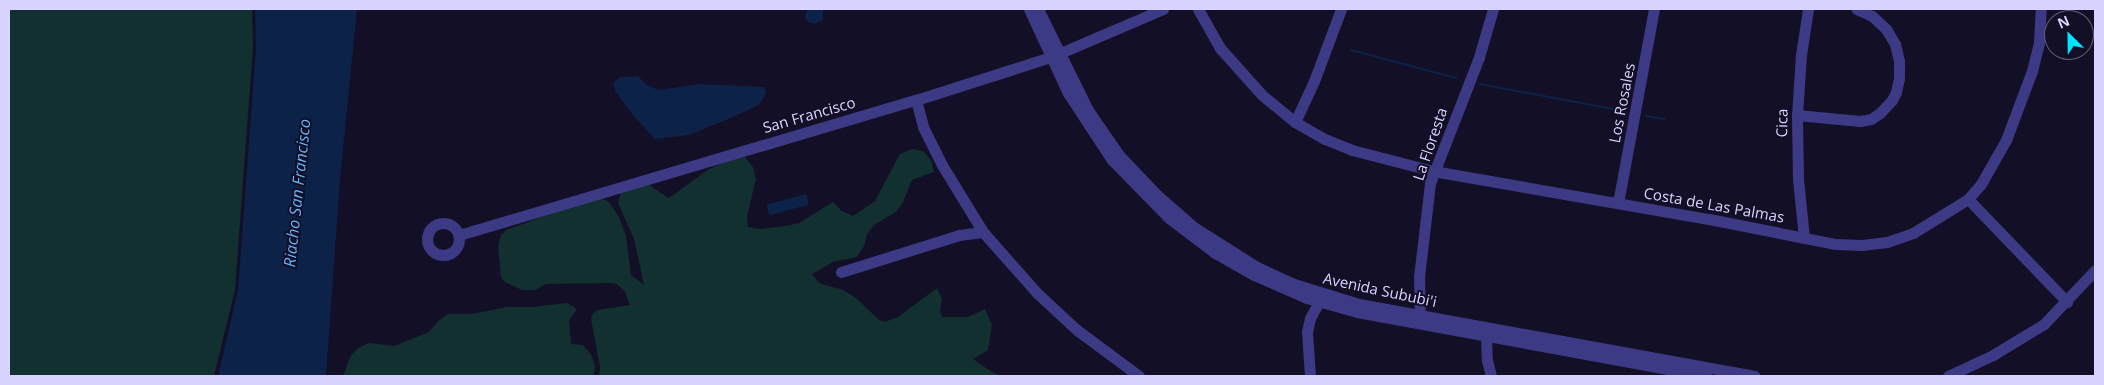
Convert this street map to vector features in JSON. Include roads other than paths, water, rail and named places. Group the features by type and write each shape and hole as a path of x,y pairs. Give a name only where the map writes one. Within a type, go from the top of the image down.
{"street":[{"name":"Avenida Sububi'i","path":"1029,9 1055,55"},
{"name":"Avenida Sububi'i","path":"1038,9 1068,93 1098,140 1132,182 1169,218 1215,253 1239,267 1286,290 1321,298 1357,312 1420,320 1754,376"},
{"name":"San Francisco","path":"459,235 916,100 1055,55 1163,9"},
{"name":"Costa de Las Palmas","path":"1198,9 1220,48 1240,73 1262,95 1295,122 1352,150 1433,171 1618,203 1835,244 1862,245 1887,242 1922,228 1968,199"},
{"path":"1295,122 1314,81 1342,9"},
{"name":"La Floresta","path":"1420,320 1420,278 1433,171 1479,57 1493,9"},
{"name":"Los Rosales","path":"1618,203 1654,9"},
{"name":"Cica","path":"1804,238 1798,179 1797,115 1801,56 1808,9"},
{"path":"1797,115 1860,121 1871,119 1880,114 1892,100 1899,78 1899,61 1895,44 1886,29 1872,16 1856,9"},
{"path":"2041,9 2039,42 2032,71 2006,140 1994,163 1968,199 2067,302"},
{"path":"916,100 924,127 938,157 983,232 1037,293 1064,318 1139,376"},
{"path":"841,272 959,235 983,232"},
{"path":"1948,376 2019,340 2044,324 2067,302 2095,270"},
{"path":"1310,376 1308,332 1310,318 1321,298"},
{"name":"Avenida Sububi'i","path":"1420,320 1486,336 1706,376"},
{"path":"1486,336 1487,360 1491,376"}],"water":[{"name":"Riacho San Francisco","path":"255,9 357,9 340,179 326,376 218,376 238,290 256,47"},
{"path":"807,9 828,9 823,10 823,20 815,24 809,23 805,17"},
{"path":"638,76 647,85 658,90 700,84 765,87 766,93 759,105 733,117 689,135 655,139 636,119 615,91 613,84 620,77"},
{"path":"806,194 809,205 769,215 766,205"}],"waterway":[{"path":"1351,50 1456,78"},
{"path":"1480,84 1623,111"},
{"path":"1646,116 1665,119"}]}
